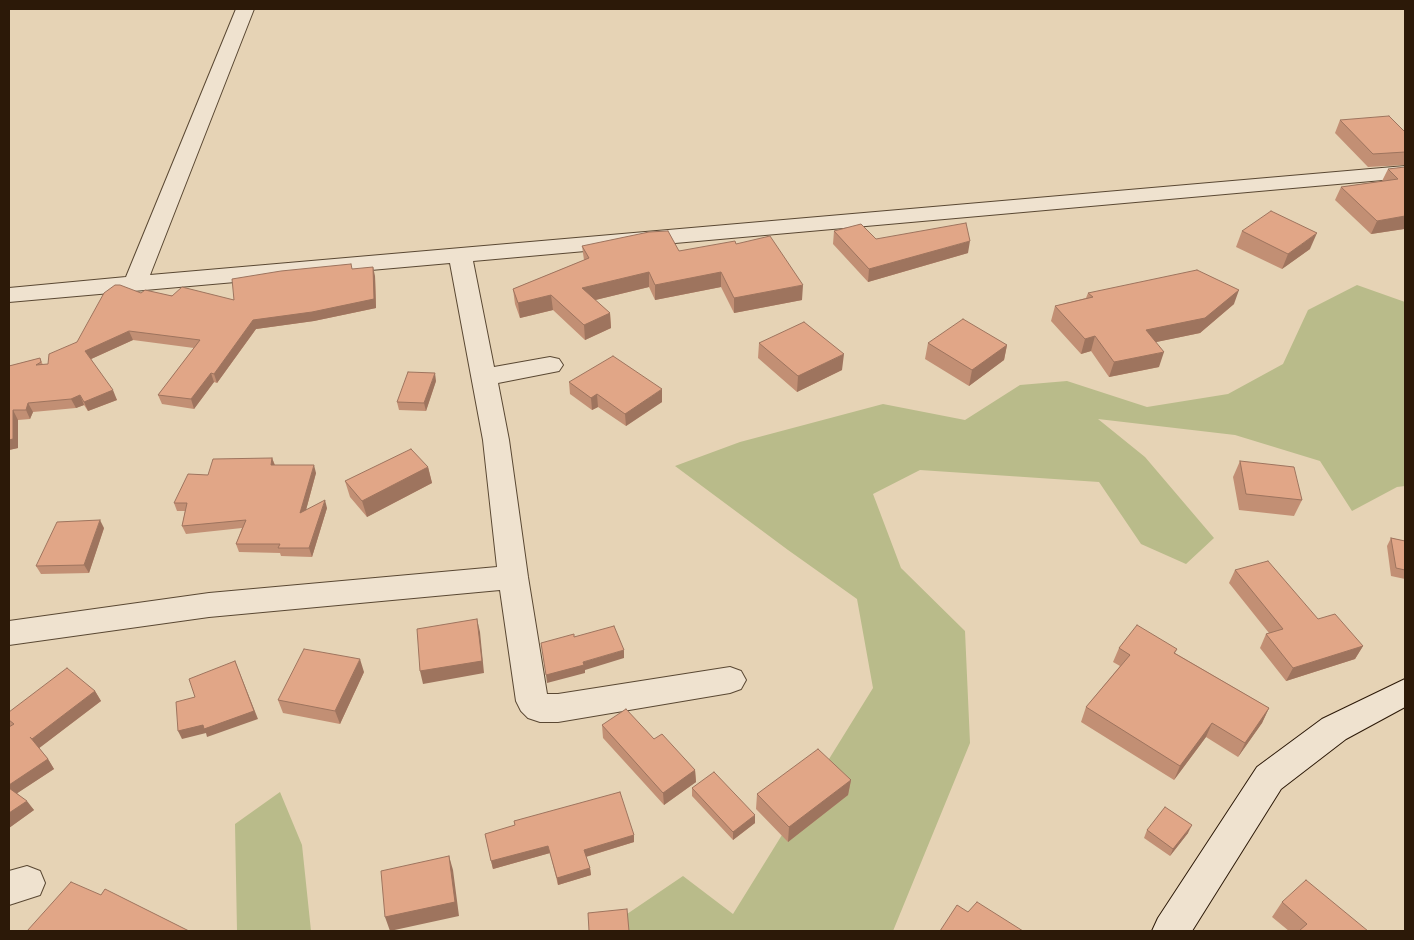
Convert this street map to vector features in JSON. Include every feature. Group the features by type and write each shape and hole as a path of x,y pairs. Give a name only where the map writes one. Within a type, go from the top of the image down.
{"street":[{"path":"136,282 245,9"},
{"path":"9,295 136,282 1405,172"},
{"path":"460,254 496,440 513,577 532,701 540,708 548,709 730,680"},
{"path":"484,379 488,376 550,364"},
{"path":"9,633 209,605 513,577"},
{"path":"1171,931 1269,778 1334,729 1405,692"}],"green space":[{"path":"1357,285 1405,302 1405,486 1397,487 1352,511 1320,461 1235,435 1098,419 1145,457 1214,538 1186,564 1141,544 1099,482 920,470 873,494 901,568 965,631 970,743 893,931 602,931 683,876 733,914 873,688 857,599 675,466 740,442 883,404 965,420 1020,385 1067,381 1147,407 1228,394 1283,364 1308,310"},
{"path":"280,792 302,845 311,931 237,931 235,824"}],"building":[{"path":"1389,116 1405,132 1405,152 1373,154 1340,120"},
{"path":"1405,167 1405,216 1377,221 1341,187 1398,179 1388,169"},
{"path":"1271,211 1317,233 1288,254 1242,231"},
{"path":"966,223 970,241 869,269 834,231 861,224 876,239"},
{"path":"668,231 679,251 735,241 736,244 770,236 803,285 734,298 721,272 655,285 649,272 582,288 610,313 584,325 551,295 518,303 513,289 589,258 582,246 649,232"},
{"path":"351,264 352,269 373,267 374,299 312,312 253,320 214,374 211,373 191,399 158,395 200,340 129,331 85,351 113,390 84,402 80,395 71,399 28,403 26,410 13,410 13,439 9,440 9,366 40,358 41,362 36,365 48,364 49,354 77,342 104,293 115,285 141,293 145,290 172,296 182,287 234,300 232,279 281,271"},
{"path":"1197,270 1239,290 1205,318 1146,330 1164,352 1114,362 1095,336 1085,339 1055,306 1093,297 1088,293"},
{"path":"963,319 1007,345 972,370 928,343"},
{"path":"804,322 844,354 798,376 759,343"},
{"path":"613,356 662,389 625,414 597,394 591,398 569,382"},
{"path":"408,372 435,373 424,403 397,402"},
{"path":"411,449 428,467 362,501 345,481"},
{"path":"272,458 271,465 314,465 300,513 325,500 309,548 278,548 280,544 236,544 246,520 182,526 187,503 174,503 188,474 208,475 213,459"},
{"path":"1240,461 1294,467 1302,500 1246,494"},
{"path":"100,520 84,565 36,566 57,522"},
{"path":"1391,538 1405,541 1405,570 1396,568"},
{"path":"1268,561 1318,619 1335,614 1363,646 1293,668 1266,634 1283,629 1235,570"},
{"path":"477,619 482,661 420,671 417,629"},
{"path":"1137,625 1177,649 1174,653 1269,708 1245,743 1212,723 1180,766 1086,707 1130,655 1119,648"},
{"path":"614,626 624,650 583,662 584,665 546,675 541,643 574,634 574,637"},
{"path":"304,649 360,659 335,711 278,700"},
{"path":"235,661 254,711 204,729 203,725 178,731 176,702 195,697 189,679"},
{"path":"67,668 95,691 32,739 30,737 48,759 9,785 9,727 14,724 9,720 9,712"},
{"path":"626,709 654,739 662,734 695,770 663,793 602,725"},
{"path":"818,749 851,780 789,827 757,794"},
{"path":"714,772 755,815 733,832 692,788"},
{"path":"9,788 27,801 9,813"},
{"path":"620,792 634,835 584,850 590,868 557,878 548,846 491,861 485,834 515,825 514,821"},
{"path":"1165,807 1192,825 1173,849 1147,830"},
{"path":"449,856 455,902 385,917 381,871"},
{"path":"1306,880 1368,931 1299,931 1307,924 1282,902"},
{"path":"71,882 101,895 105,889 189,931 27,931"},
{"path":"977,902 1023,931 940,931 957,905 968,912"},
{"path":"627,909 629,931 589,931 588,913"}]}
